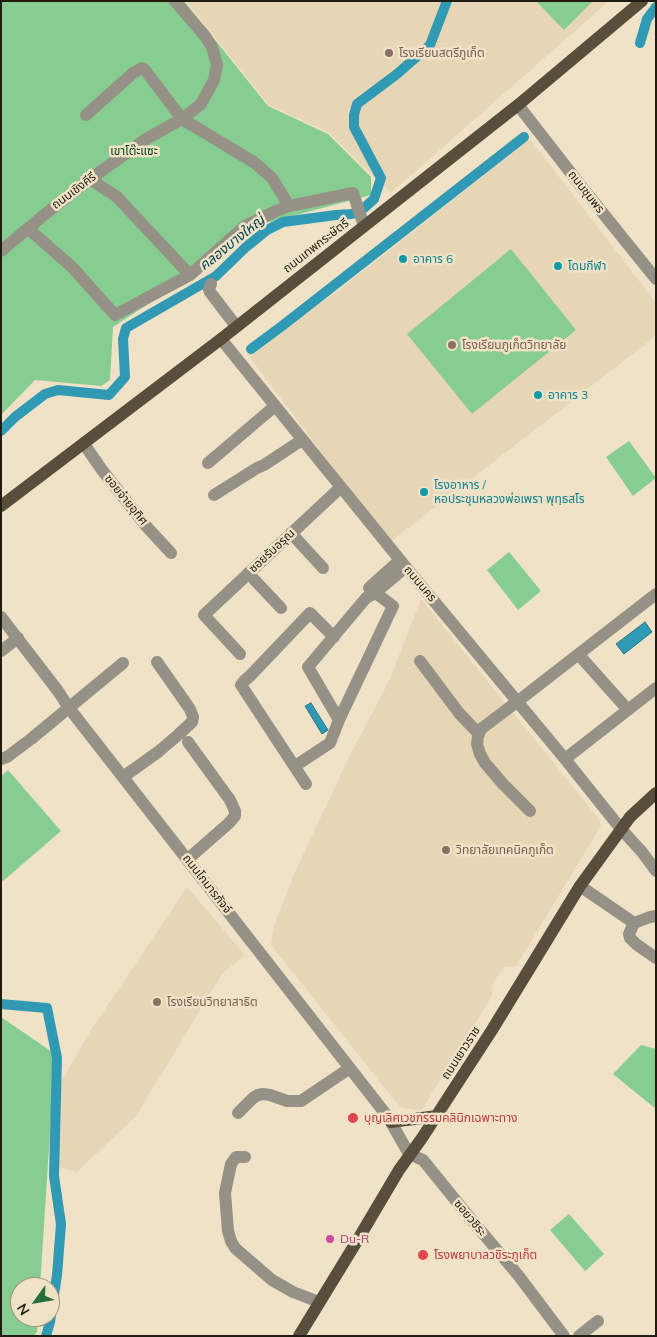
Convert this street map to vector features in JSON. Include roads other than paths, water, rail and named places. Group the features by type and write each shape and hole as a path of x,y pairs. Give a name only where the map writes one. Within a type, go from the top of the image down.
{"main road":[{"name":"ถนนเทพกระษัตรี","path":"1,506 221,339 363,224 518,105 642,1"},
{"name":"ถนนเยาวราช","path":"299,1336 395,1176 437,1116 580,886 640,806 656,794"},
{"path":"391,1122 437,1116"}],"street":[{"name":"ถนนเชิงคีรี","path":"1,251 90,179 146,139 182,119 201,104 214,80 217,65 212,47 205,36 175,1"},
{"path":"86,115 130,75 142,68 182,119 255,162 272,178 289,206"},
{"name":"ถนนชุมพร","path":"518,105 656,279"},
{"path":"90,179 117,197 197,271"},
{"path":"32,226 32,232 72,267 115,315 197,271 245,226 276,210 354,193 363,224"},
{"path":"212,284 209,289 210,292 236,326"},
{"name":"ถนนนคร","path":"221,339 403,564 656,871"},
{"path":"208,463 275,406"},
{"path":"214,495 302,440"},
{"name":"ซอยจ๋ายอุทิศ","path":"84,444 146,526 171,553"},
{"name":"ซอยรับอรุณ","path":"240,654 204,615 341,486"},
{"path":"291,533 323,568"},
{"path":"339,720 308,667 370,593 403,564"},
{"path":"248,573 281,608"},
{"path":"295,766 330,743 393,606 370,593"},
{"path":"530,811 485,763 480,754 478,744 481,729 656,594"},
{"path":"306,784 241,685 310,613 334,636"},
{"name":"ถนนโกมารภัจจ์","path":"1,617 69,708 350,1068 391,1122 409,1154"},
{"path":"1,651 18,638"},
{"path":"579,654 628,710"},
{"path":"420,661 459,713 479,734"},
{"path":"123,777 158,752 192,722 193,717 190,709 157,662"},
{"path":"1,759 7,757 31,739 123,664"},
{"path":"565,759 656,688"},
{"path":"188,742 230,800 235,816 188,859"},
{"path":"580,886 634,923"},
{"path":"656,916 634,923 629,934 636,944 656,958"},
{"path":"238,1113 253,1098 263,1094 287,1100 301,1101 350,1068"},
{"name":"ซอยวชิระ","path":"409,1154 423,1160 518,1275 564,1336"},
{"path":"245,1157 236,1157 231,1164 225,1193 228,1231 235,1248 272,1280 293,1292 319,1302"},
{"path":"579,1336 598,1322"}],"water":[{"path":"645,622 652,632 624,654 616,644"},
{"path":"311,703 328,730 322,734 305,706"}],"waterway":[{"name":"คลองบางใหญ่","path":"1,431 15,417 45,394 58,390 109,395 125,377 123,339 126,328 216,276 267,230 283,222 352,214 364,208 374,199 381,178 354,127 354,115 357,104 397,74 430,45 447,1"},
{"path":"640,43 647,19 656,7"},
{"path":"251,349 524,137"},
{"path":"1,1004 47,1008 57,1058 54,1176 61,1224 57,1275 46,1336"}],"place":[{"name":"โรงเรียนสตรีภูเก็ต","path":"389,53"},
{"name":"อาคาร 6","path":"403,259"},
{"name":"โดมกีฬา","path":"558,266"},
{"name":"โรงเรียนภูเก็ตวิทยาลัย","path":"452,345"},
{"name":"อาคาร 3","path":"538,395"},
{"name":"โรงอาหาร / หอประชุมหลวงพ่อเพรา พุทฺธสโร","path":"424,492"},
{"name":"วิทยาลัยเทคนิคภูเก็ต","path":"446,850"},
{"name":"โรงเรียนวิทยาสาธิต","path":"157,1002"},
{"name":"บุญเลิศเวชกรรมคลินิกเฉพาะทาง","path":"353,1118"},
{"name":"Du-R","path":"330,1239"},
{"name":"โรงพยาบาลวชิระภูเก็ต","path":"423,1255"}],"park label":[{"name":"เขาโต๊ะแซะ","path":"134,151"}]}
